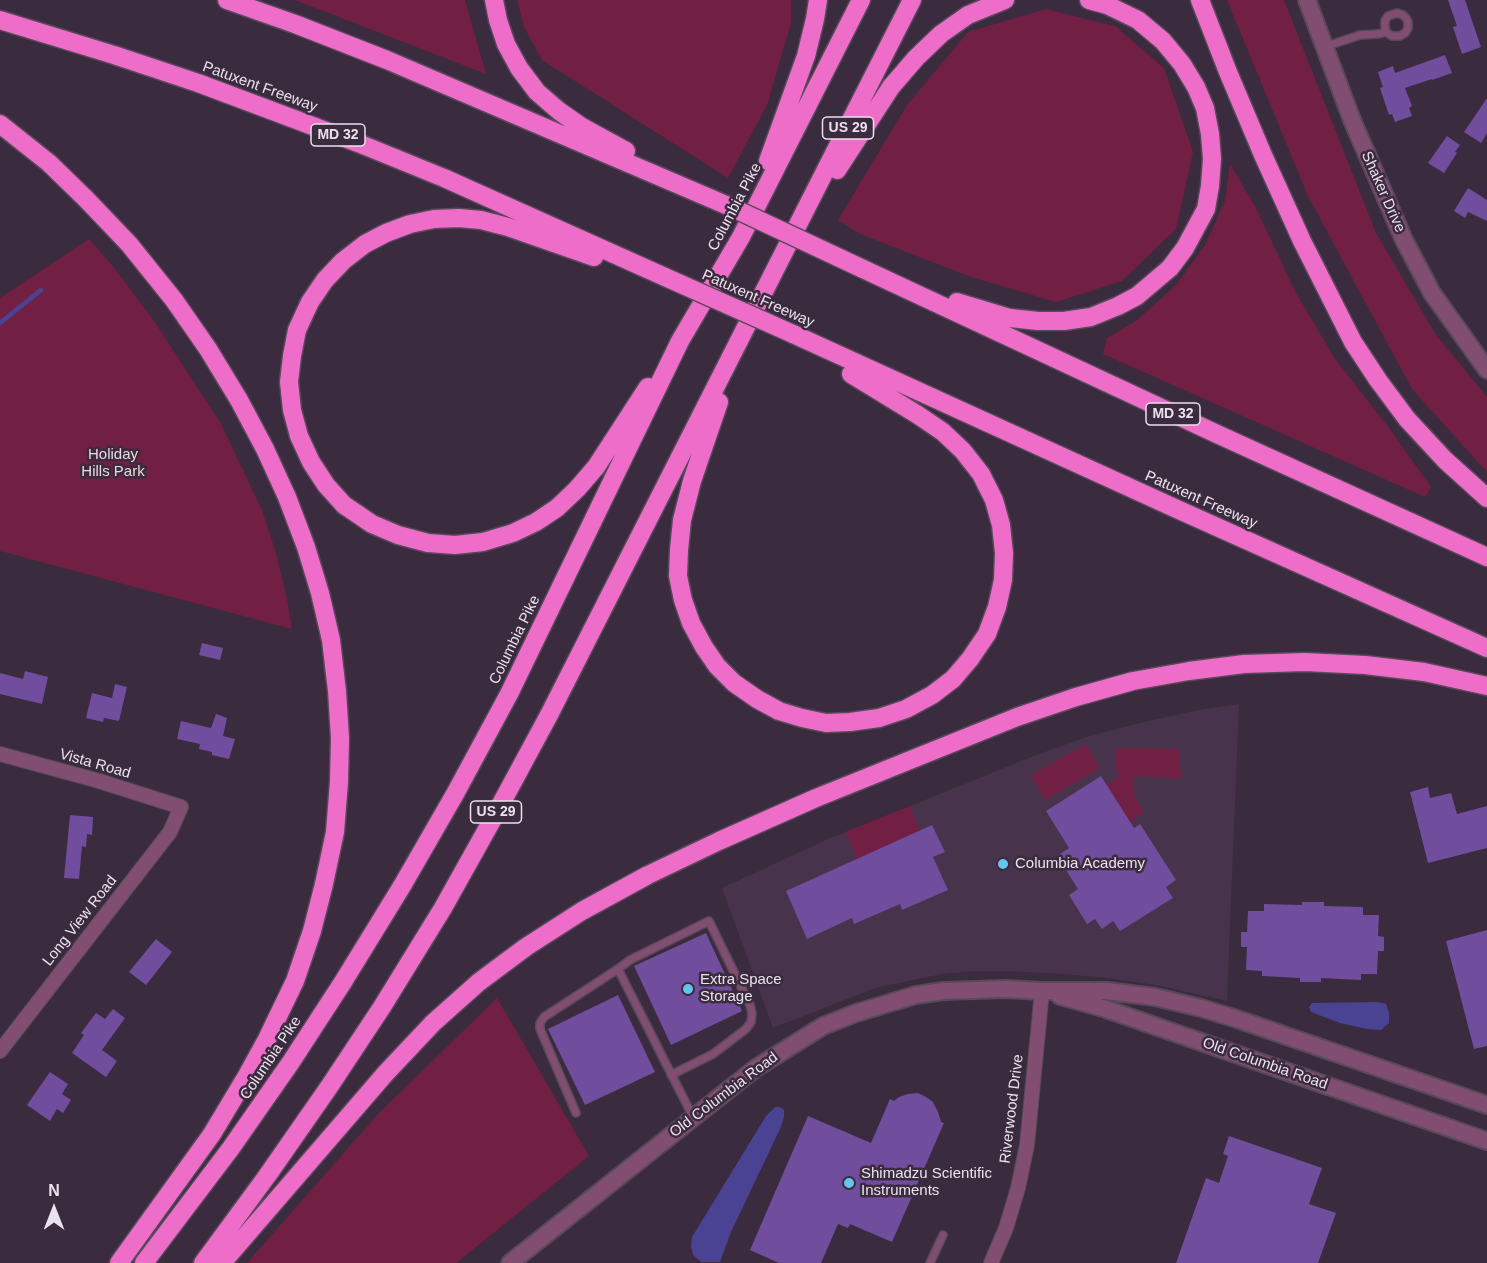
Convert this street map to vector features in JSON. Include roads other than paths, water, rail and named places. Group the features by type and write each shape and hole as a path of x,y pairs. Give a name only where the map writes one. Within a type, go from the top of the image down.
{"highway":[{"name":"MD 32","path":"227,0 387,60 733,208 1216,434 1487,557"},
{"path":"494,0 506,44 519,68 537,92 582,127 733,208"},
{"path":"741,237 806,56 818,0"},
{"name":"Columbia Pike","path":"144,1263 231,1148 291,1062 402,886 455,794 509,694 680,341 741,237 861,0"},
{"name":"US 29","path":"203,1263 329,1087 443,908 549,715 912,0"},
{"path":"783,255 891,87 916,58 941,34 968,15 1005,0"},
{"path":"861,268 977,309 1010,318 1064,321 1091,316 1118,306 1137,296 1170,268 1185,248 1206,209 1212,159 1205,108 1182,64 1164,41 1138,20 1107,5 1089,0"},
{"path":"1200,0 1263,155 1302,241 1353,342 1407,418 1445,460 1487,498"},
{"name":"Patuxent Freeway","path":"0,20 188,80 336,134 444,178 790,340 1487,648"},
{"path":"0,33 110,66 267,120 439,188 594,257"},
{"path":"0,124 49,164 129,244 174,300 208,349 239,400 287,497 306,547 331,640 337,691 340,760 335,832 312,931 295,981 267,1039 212,1134 119,1263"},
{"path":"663,282 508,227 481,220 434,219 410,224 386,233 365,244 343,261 325,280 310,302 297,330 289,382 292,410 299,436 311,462 326,485 344,505 372,524 398,535 428,543 455,545 483,542 513,533 536,522 577,489 596,467 633,408 680,341"},
{"path":"744,334 692,481 682,520 678,576 691,623 717,666 757,699 779,711 826,723 879,718 906,709 932,696 953,679 987,634 997,607 1003,580 1004,553 1001,525 994,500 981,474 963,451 943,432 851,374 790,340"},
{"path":"851,374 1009,445 1179,510"},
{"path":"222,1263 384,1075 433,1023 479,982 526,947 582,911 648,875 719,841 826,794 1017,717 1133,681 1244,664 1305,662 1365,665 1424,672 1487,686"}],"street":[{"name":"Shaker Drive","path":"1307,0 1352,120 1404,240 1432,292 1487,369"},
{"name":"Vista Road","path":"0,754 110,784 181,807"},
{"name":"Long View Road","path":"0,1051 170,832 181,807"},
{"name":"Old Columbia Road","path":"510,1263 764,1062 823,1026 856,1013 916,995 944,991 1006,989 1107,991 1155,997 1237,1019 1487,1105"},
{"name":"Old Columbia Road","path":"1042,991 1106,1009 1487,1141"},
{"name":"Riverwood Drive","path":"991,1263 1006,1228 1018,1188 1027,1145 1042,991"}],"lane":[{"path":"1324,47 1360,35 1386,32"},
{"path":"576,1113 540,1029 540,1023 544,1017 630,960 709,921 750,1005 751,1022 746,1029 713,1054 671,1075"},
{"path":"618,969 693,1117"},
{"path":"930,1263 943,1235"}],"waterway":[{"path":"0,323 41,290"}],"place":[{"name":"Columbia Academy","path":"1003,864"},
{"name":"Extra Space Storage","path":"688,989"},
{"name":"Shimadzu Scientific Instruments","path":"849,1183"}],"park label":[{"name":"Holiday Hills Park","path":"113,464"}]}
